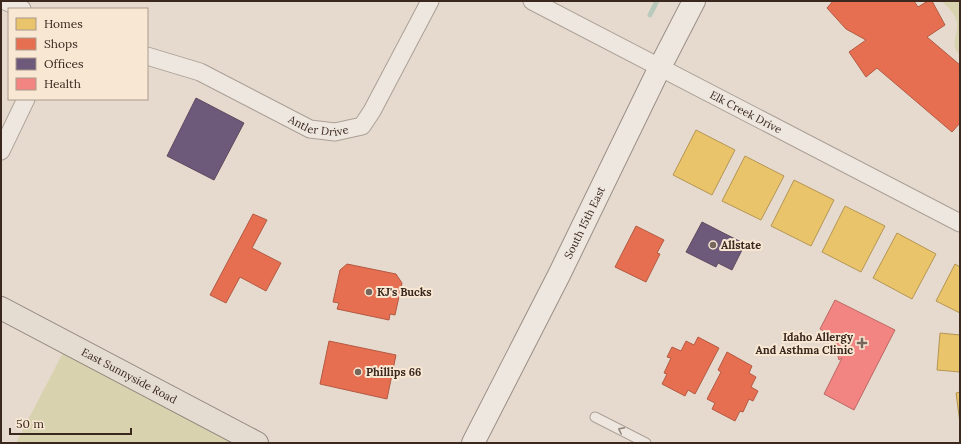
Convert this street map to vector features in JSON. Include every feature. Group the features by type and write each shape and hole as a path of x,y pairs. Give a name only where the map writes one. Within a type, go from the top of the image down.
{"main road":[{"name":"South 15th East","path":"473,443 559,275 660,67 694,1"},
{"name":"East Sunnyside Road","path":"1,308 257,443"}],"street":[{"path":"5,1 20,8"},
{"name":"Antler Drive","path":"148,56 200,72 310,129 335,132 362,126 372,111 430,1"},
{"name":"Elk Creek Drive","path":"532,1 960,223"},
{"path":"1,151 26,100"}],"lane":[{"path":"595,417 646,443"}],"shaded area":[{"path":"941,1 960,1 960,55 954,44 957,21 951,11"},
{"path":"68,343 257,443 16,443"}],"building: Homes":[{"path":"696,130 735,150 712,195 673,175"},
{"path":"745,156 784,176 761,220 722,201"},
{"path":"794,180 834,200 811,246 771,226"},
{"path":"845,206 885,226 861,272 822,252"},
{"path":"897,233 936,254 912,299 873,278"},
{"path":"955,264 960,267 960,313 936,301"},
{"path":"940,333 960,335 960,372 937,370"},
{"path":"960,392 960,423 956,393"}],"building: Shops":[{"path":"833,1 914,1 918,7 928,1 932,1 945,25 927,37 960,65 960,123 952,132 877,68 866,77 849,52 866,40 846,29 827,8"},
{"path":"253,214 267,220 252,248 281,263 266,291 240,277 226,303 210,295"},
{"path":"636,226 664,240 657,253 660,254 646,282 615,267"},
{"path":"347,264 396,274 402,283 395,315 390,314 389,320 337,309 339,303 333,302 340,270"},
{"path":"698,337 719,348 695,394 688,390 685,396 662,384 667,374 664,373 671,358 667,357 672,347 681,351 686,341 694,345"},
{"path":"329,341 396,355 387,399 320,384"},
{"path":"727,352 752,366 749,373 756,377 751,387 758,391 753,401 749,399 743,412 740,411 735,421 712,409 715,403 707,399 721,372 718,370"}],"building: Offices":[{"path":"196,98 244,123 214,180 167,156"},
{"path":"702,222 745,244 732,270 718,263 716,267 686,252"}],"building: Health":[{"path":"835,300 895,330 854,410 824,394 842,358 839,360 833,338 836,338 820,329"}],"waterway":[{"path":"650,15 657,1"}],"place":[{"name":"Allstate","path":"713,245"},
{"name":"KJ's Bucks","path":"369,292"},
{"name":"Idaho Allergy And Asthma Clinic","path":"862,343"},
{"name":"Phillips 66","path":"358,372"}]}
